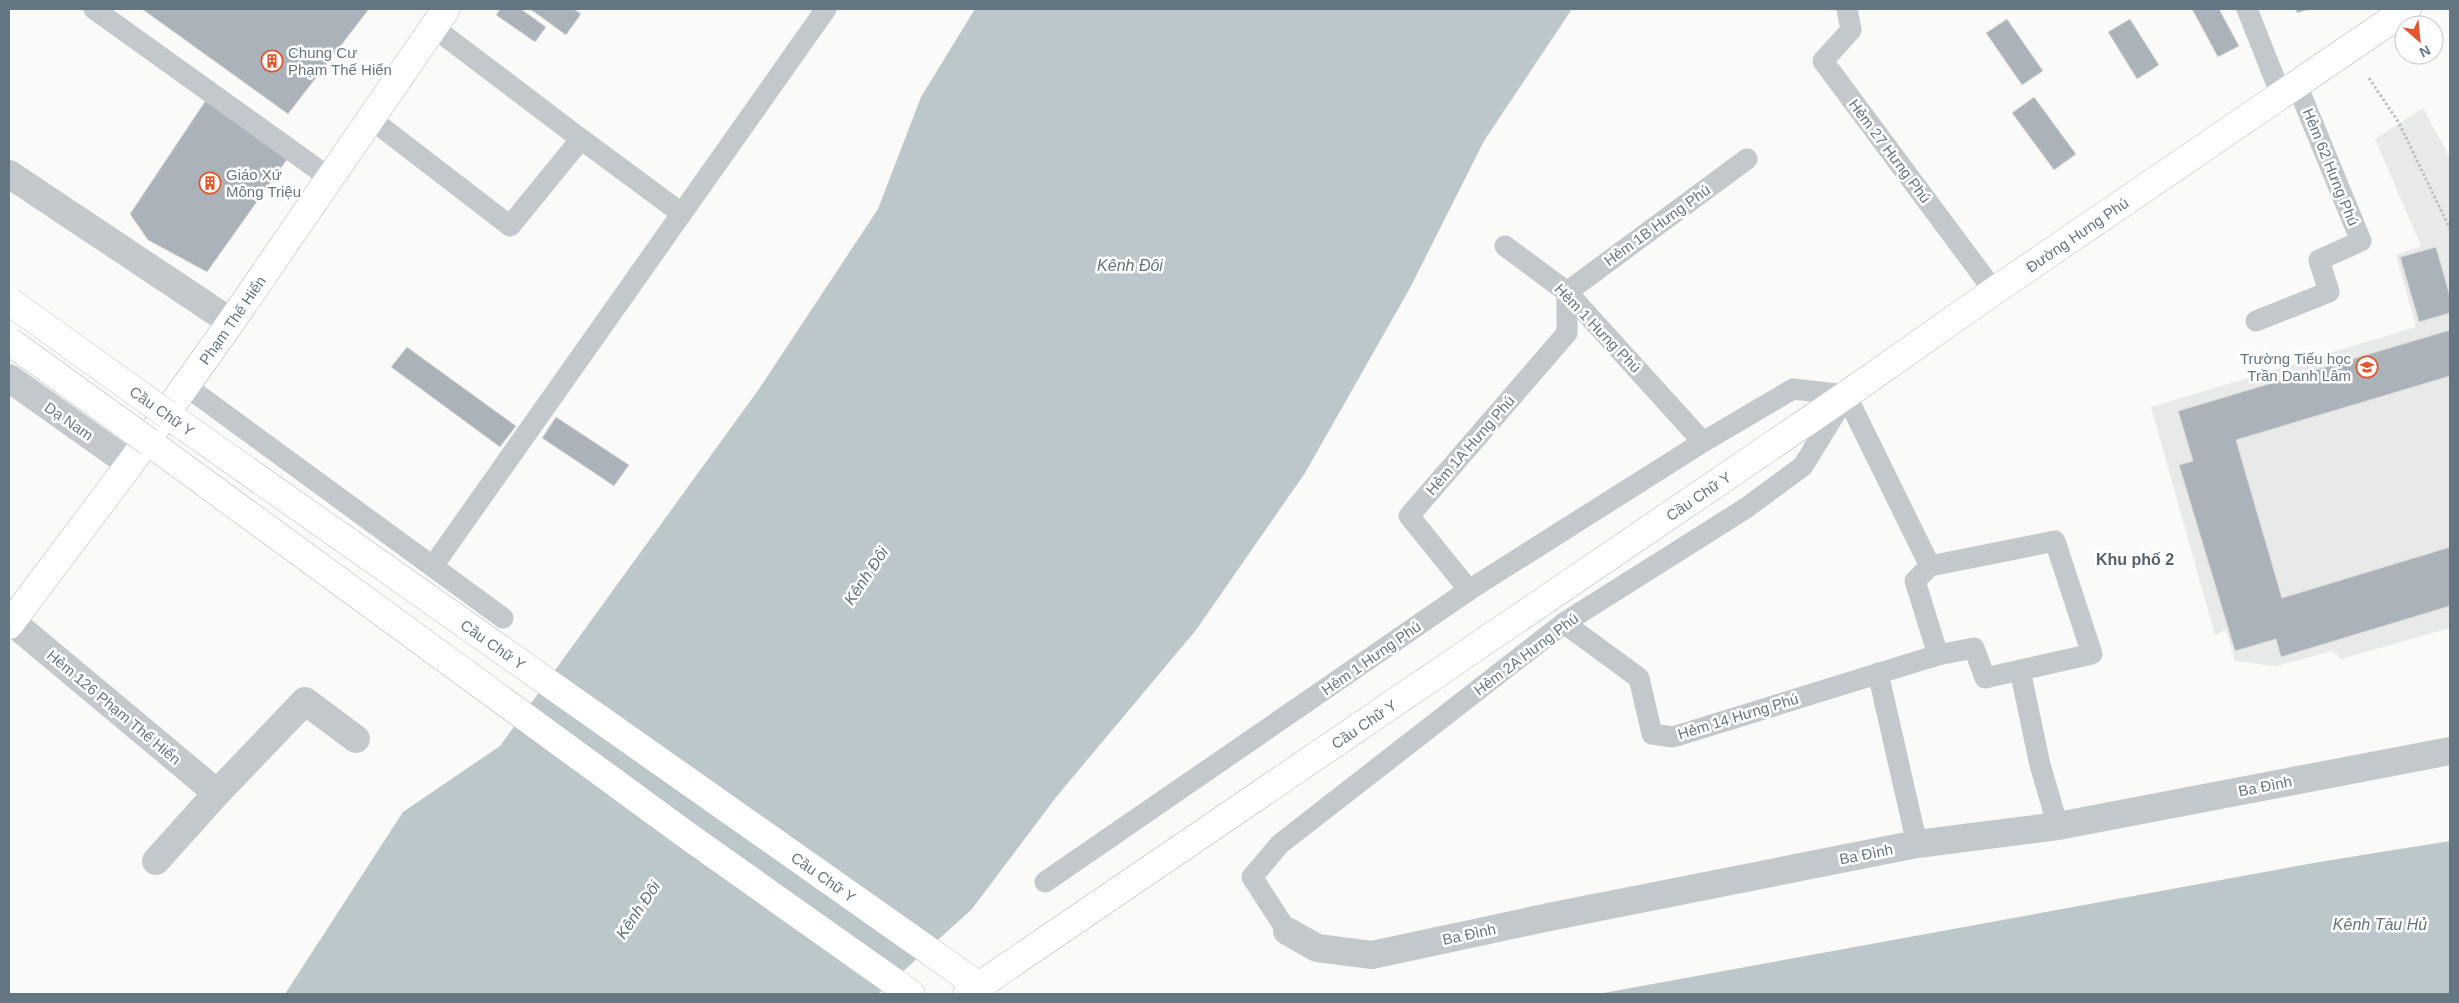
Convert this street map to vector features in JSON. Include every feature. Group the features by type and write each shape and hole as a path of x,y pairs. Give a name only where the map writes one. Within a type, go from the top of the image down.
{"main road":[{"name":"Đường Hưng Phú","path":"1748,460 1846,395 1994,291 2406,9"},
{"name":"Phạm Thế Hiển","path":"10,623 130,464 186,386 331,179 439,18"},
{"name":"Cầu Chữ Y","path":"9,301 975,992 1748,460"},
{"path":"9,341 692,839 912,994"}],"street":[{"path":"9,174 231,322"},
{"name":"Dạ Nam","path":"9,378 130,464"},
{"name":"Hẻm 126 Phạm Thế Hiển","path":"10,623 217,793"},
{"path":"156,860 305,701 356,739"},
{"name":"Ba Đình","path":"1288,930 1316,948 1372,955 1554,916 1917,844 2058,826 2450,751"}],"lane":[{"path":"94,9 331,179"},
{"path":"433,566 826,9"},
{"name":"Hẻm 27 Hưng Phú","path":"1847,9 1851,30 1823,61 1994,291"},
{"path":"2247,9 2289,90"},
{"path":"439,18 582,139 681,213"},
{"name":"Hẻm 62 Hưng Phú","path":"2256,321 2329,292 2319,260 2361,241 2289,90"},
{"path":"371,120 510,226 582,139"},
{"name":"Hẻm 1B Hưng Phú","path":"1567,292 1747,159"},
{"name":"Hẻm 1 Hưng Phú","path":"1505,246 1567,292 1703,442"},
{"name":"Hẻm 1A Hưng Phú","path":"1469,590 1409,516 1567,333 1567,292"},
{"path":"186,386 503,618"},
{"name":"Hẻm 1 Hưng Phú","path":"1045,882 1469,590 1703,442 1793,389 1846,395"},
{"path":"1846,395 1930,566 1915,581 1938,655"},
{"name":"Hẻm 2A Hưng Phú","path":"1288,930 1252,877 1280,844 1564,623 1746,508 1804,466 1846,395"},
{"name":"Hẻm 14 Hưng Phú","path":"1564,623 1639,678 1652,734 1673,737 1938,655 1974,648 1985,678 2092,654 2055,541 1930,566"},
{"path":"2020,670 2040,765 2058,826"},
{"path":"1878,673 1917,844"}],"path":[{"path":"2350,48 2399,123 2450,229"}],"shaded area":[{"name":"Trường Tiểu học Trần Danh Lâm","path":"2423,108 2450,158 2450,628 2341,659 2332,651 2276,666 2235,661 2226,630 2215,635 2151,407 2416,327 2396,255 2421,246 2375,139"}],"water":[{"name":"Kênh Đôi","path":"975,9 1572,9 1484,141 1410,288 1305,473 1196,630 1057,796 972,909 878,994 285,994 403,812 500,746 759,389 878,209 921,97"},
{"name":"Kênh Tàu Hủ","path":"2450,841 2450,994 1598,994 2319,862"}],"building":[{"name":"Chung Cư Phạm Thế Hiển","path":"142,9 369,9 288,114"},
{"path":"500,9 521,9 546,27 535,42 496,15"},
{"path":"530,9 574,9 581,14 566,35"},
{"path":"2192,9 2219,9 2239,46 2218,57"},
{"path":"2296,9 2310,9 2297,13"},
{"path":"2007,19 2043,71 2022,85 1986,33"},
{"path":"2130,19 2159,65 2137,79 2108,32"},
{"path":"2034,97 2076,154 2054,170 2012,113"},
{"name":"Giáo Xứ Mông Triệu","path":"206,100 293,151 207,272 148,240 130,214"},
{"path":"2436,247 2450,296 2450,313 2419,322 2400,257"},
{"path":"2450,330 2450,376 2236,440 2282,598 2450,547 2450,606 2281,657 2276,639 2235,651 2179,465 2193,461 2178,411"},
{"path":"407,347 516,426 500,447 391,367"},
{"path":"556,417 629,465 614,486 542,438"}],"place":[{"name":"Chung Cư Phạm Thế Hiển","path":"272,61"},
{"name":"Giáo Xứ Mông Triệu","path":"210,183"},
{"name":"Trường Tiểu học Trần Danh Lâm","path":"2367,367"}],"district":[{"name":"Khu phố 2","path":"2135,559"}]}
